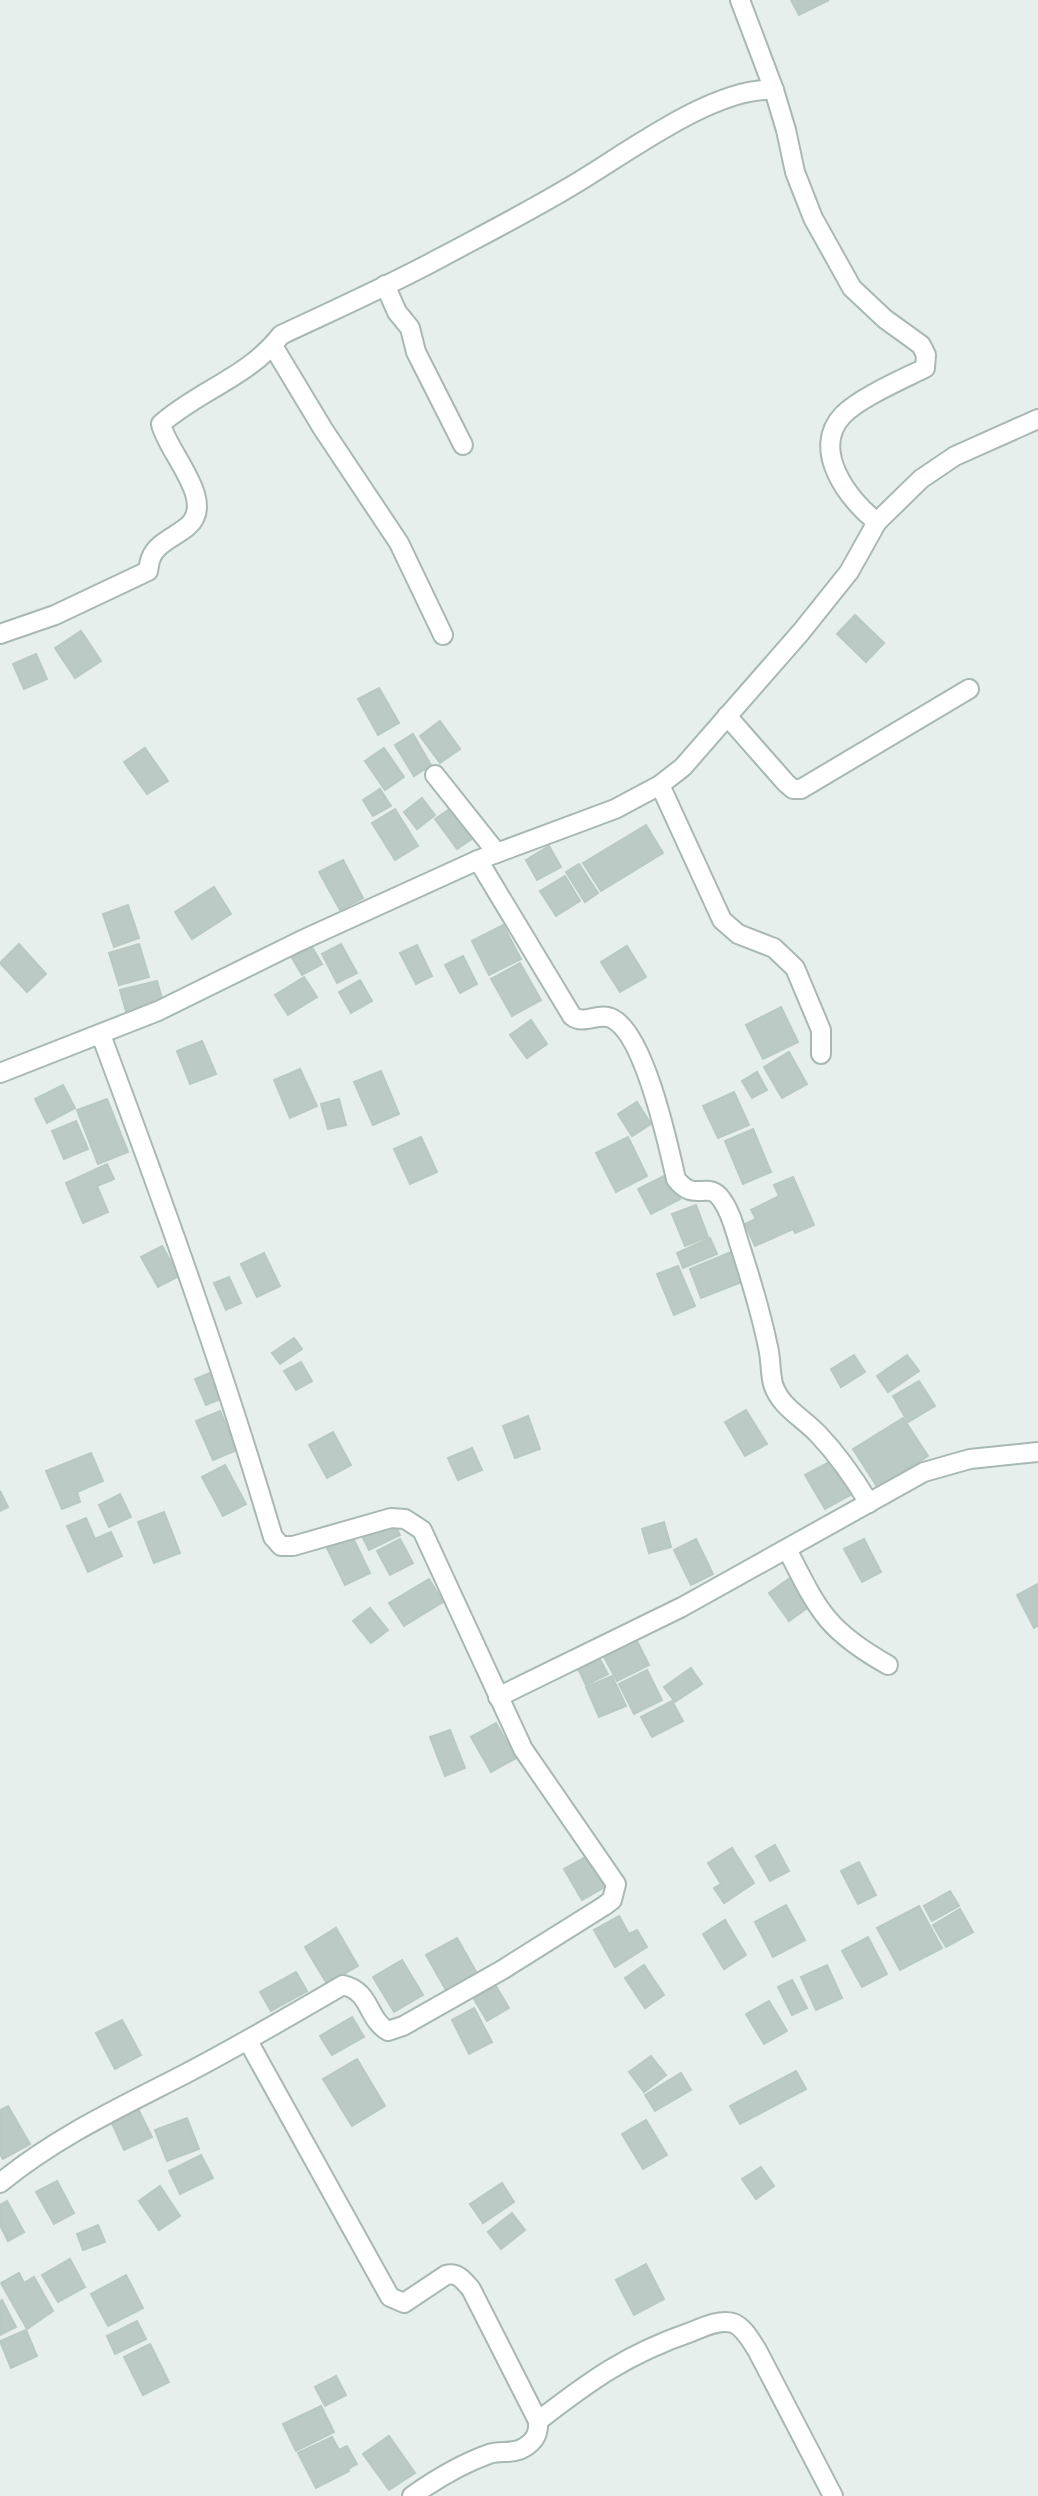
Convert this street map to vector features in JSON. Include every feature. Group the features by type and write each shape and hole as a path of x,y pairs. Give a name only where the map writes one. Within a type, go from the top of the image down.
{"street":[{"path":"740,0 774,90 795,172 813,218 852,288 885,319 921,345 926,355 925,368 843,414 834,428 830,446 834,468 864,512 877,522"},
{"path":"0,634 55,615 148,571 151,557 163,543 191,524 199,504 164,438 161,424 176,410 248,367 281,335 435,261 568,188 656,133 707,106 756,89 774,90"},
{"path":"385,285 397,312 410,328 416,352 463,445"},
{"path":"273,346 323,429 399,543 443,635"},
{"path":"0,1073 158,1011 300,941 478,860 615,809 660,785 683,767 801,632 849,572 877,522 921,479 955,456 1038,419"},
{"path":"727,716 786,783 793,789 801,789 969,689"},
{"path":"435,775 497,853"},
{"path":"660,785 722,920 738,934 774,948 795,968 821,1030 821,1054"},
{"path":"478,860 572,1016 583,1020 612,1017 625,1029 655,1091 676,1179 684,1189 692,1192 710,1190 719,1196 728,1209 755,1294 769,1349 773,1384 780,1397 847,1467 869,1503"},
{"path":"0,2183 77,2128 248,2041 343,1985 354,1988 363,1996 379,2026 388,2031 403,2026 502,1970 612,1900 616,1884 523,1749 422,1530 413,1522 391,1518 293,1546 281,1546 273,1537 235,1409 187,1267 101,1035"},
{"path":"498,1697 682,1607 924,1472 970,1459 1038,1452"},
{"path":"787,1549 814,1602 832,1628 888,1665"},
{"path":"248,2041 390,2297 404,2303 446,2275 452,2274 462,2279 471,2289 538,2421 538,2431 526,2447 512,2453 491,2453 447,2473 412,2496"},
{"path":"538,2421 589,2381 625,2359 696,2330 728,2322 737,2324 757,2350 833,2496"}],"building":[{"path":"791,0 829,0 799,15"},
{"path":"855,615 884,643 866,662 837,634"},
{"path":"81,631 101,661 75,678 55,648"},
{"path":"36,654 47,679 24,689 13,664"},
{"path":"379,688 399,723 378,735 358,699"},
{"path":"440,721 460,749 440,763 420,736"},
{"path":"413,734 431,765 414,776 395,745"},
{"path":"145,748 168,781 147,794 124,762"},
{"path":"384,748 404,777 385,790 365,761"},
{"path":"380,789 391,806 373,816 363,800"},
{"path":"422,798 435,815 417,829 404,812"},
{"path":"457,804 479,834 457,849 435,819"},
{"path":"395,809 418,846 395,860 372,823"},
{"path":"646,825 663,853 601,891 583,863"},
{"path":"549,846 561,867 537,880 526,860"},
{"path":"343,860 363,898 340,910 319,872"},
{"path":"579,864 598,893 585,902 566,872"},
{"path":"565,876 580,901 556,916 540,891"},
{"path":"214,887 231,914 192,939 175,912"},
{"path":"128,905 139,938 114,947 103,914"},
{"path":"503,925 521,959 489,975 472,941"},
{"path":"19,944 46,974 27,992 0,963"},
{"path":"139,944 149,977 119,985 109,953"},
{"path":"341,944 357,973 337,983 322,954"},
{"path":"417,945 432,976 416,984 400,953"},
{"path":"627,946 646,977 620,992 601,962"},
{"path":"312,947 322,964 302,975 292,958"},
{"path":"463,956 477,984 460,993 445,965"},
{"path":"520,963 541,1000 512,1016 491,979"},
{"path":"304,977 317,997 288,1015 275,995"},
{"path":"360,980 372,1001 351,1013 339,992"},
{"path":"157,981 164,1005 127,1015 120,990"},
{"path":"781,1007 798,1042 763,1059 746,1025"},
{"path":"531,1020 547,1044 527,1058 510,1035"},
{"path":"202,1041 216,1074 190,1084 177,1051"},
{"path":"789,1052 807,1084 782,1098 764,1067"},
{"path":"300,1069 317,1106 290,1118 274,1080"},
{"path":"381,1071 399,1114 373,1125 354,1082"},
{"path":"757,1072 767,1090 752,1098 742,1081"},
{"path":"63,1085 75,1108 47,1123 35,1099"},
{"path":"734,1092 749,1125 718,1138 703,1106"},
{"path":"107,1099 128,1152 98,1164 77,1110"},
{"path":"339,1099 346,1125 328,1129 321,1104"},
{"path":"637,1102 651,1124 632,1136 618,1114"},
{"path":"76,1121 88,1149 64,1159 52,1131"},
{"path":"753,1129 771,1172 743,1184 725,1141"},
{"path":"421,1137 437,1172 410,1184 394,1149"},
{"path":"628,1137 647,1176 616,1192 596,1153"},
{"path":"107,1164 114,1179 97,1186 108,1212 83,1223 66,1183"},
{"path":"668,1174 680,1199 651,1214 638,1189"},
{"path":"793,1177 814,1225 795,1233 793,1229 755,1246 745,1224 756,1219 751,1210 779,1196 774,1185"},
{"path":"696,1205 708,1237 685,1246 672,1214"},
{"path":"710,1238 717,1254 683,1268 677,1253"},
{"path":"162,1246 179,1276 158,1287 141,1257"},
{"path":"731,1252 742,1282 701,1298 690,1269"},
{"path":"264,1253 280,1286 257,1297 241,1264"},
{"path":"678,1266 695,1306 674,1315 657,1274"},
{"path":"229,1277 241,1303 226,1310 214,1283"},
{"path":"294,1338 302,1349 280,1364 272,1353"},
{"path":"854,1355 865,1372 841,1387 831,1369"},
{"path":"907,1355 919,1371 888,1392 877,1376"},
{"path":"301,1362 312,1381 296,1390 284,1371"},
{"path":"212,1372 223,1398 206,1405 195,1379"},
{"path":"919,1381 935,1406 908,1422 893,1396"},
{"path":"746,1410 767,1444 745,1456 725,1422"},
{"path":"220,1411 237,1450 213,1460 196,1421"},
{"path":"528,1416 540,1449 515,1458 503,1426"},
{"path":"903,1418 928,1456 878,1488 853,1449"},
{"path":"333,1432 351,1465 327,1478 309,1445"},
{"path":"472,1448 482,1470 458,1480 448,1458"},
{"path":"91,1453 103,1481 77,1492 80,1502 62,1509 46,1471"},
{"path":"833,1460 852,1494 825,1509 805,1475"},
{"path":"225,1465 246,1504 223,1516 202,1477"},
{"path":"0,1491 8,1507 0,1511"},
{"path":"120,1494 131,1517 109,1527 99,1505"},
{"path":"164,1512 180,1553 154,1563 138,1522"},
{"path":"86,1518 95,1539 111,1532 122,1556 88,1572 67,1526"},
{"path":"664,1522 671,1547 649,1553 642,1529"},
{"path":"394,1523 400,1535 369,1550 363,1538"},
{"path":"352,1536 370,1573 345,1585 327,1548"},
{"path":"400,1539 413,1563 390,1575 377,1551"},
{"path":"696,1539 713,1574 691,1585 674,1550"},
{"path":"864,1539 881,1572 862,1582 844,1549"},
{"path":"790,1578 810,1606 789,1621 769,1593"},
{"path":"429,1579 443,1602 404,1626 389,1603"},
{"path":"1038,1584 1038,1626 1034,1628 1017,1595"},
{"path":"370,1608 388,1630 371,1643 353,1621"},
{"path":"636,1639 649,1665 617,1681 603,1655"},
{"path":"598,1656 608,1674 586,1685 577,1667"},
{"path":"691,1668 702,1684 675,1702 664,1687"},
{"path":"647,1670 662,1700 634,1714 619,1684"},
{"path":"612,1676 626,1706 599,1717 586,1687"},
{"path":"672,1701 683,1721 652,1737 641,1717"},
{"path":"496,1723 516,1758 491,1772 471,1737"},
{"path":"450,1730 465,1768 445,1776 430,1737"},
{"path":"775,1845 789,1871 770,1881 756,1856"},
{"path":"732,1848 754,1883 724,1903 714,1888 721,1884 708,1863"},
{"path":"587,1856 605,1887 582,1900 564,1869"},
{"path":"859,1862 876,1895 858,1904 841,1871"},
{"path":"950,1891 959,1906 932,1921 924,1906"},
{"path":"786,1905 805,1940 773,1957 755,1922"},
{"path":"919,1906 942,1948 900,1970 877,1928"},
{"path":"960,1909 973,1932 946,1947 933,1925"},
{"path":"619,1916 629,1934 637,1930 647,1947 615,1967 594,1930"},
{"path":"725,1920 746,1955 724,1969 703,1934"},
{"path":"336,1928 358,1966 327,1984 305,1947"},
{"path":"868,1937 887,1974 862,1987 842,1951"},
{"path":"457,1938 478,1975 447,1992 426,1955"},
{"path":"402,1960 423,1995 394,2012 373,1977"},
{"path":"644,1965 664,1995 645,2008 625,1978"},
{"path":"827,1965 842,1998 816,2010 801,1977"},
{"path":"296,1972 307,1991 271,2011 260,1992"},
{"path":"792,1980 807,2008 792,2015 778,1987"},
{"path":"496,1986 509,2008 487,2021 474,1999"},
{"path":"769,2001 787,2031 764,2044 746,2014"},
{"path":"474,2008 492,2042 469,2054 452,2020"},
{"path":"352,2017 364,2037 332,2055 320,2036"},
{"path":"122,2020 141,2055 115,2069 96,2033"},
{"path":"651,2056 666,2075 644,2092 629,2072"},
{"path":"357,2059 385,2106 352,2126 323,2079"},
{"path":"796,2071 806,2089 740,2124 730,2106"},
{"path":"681,2073 691,2090 655,2111 645,2095"},
{"path":"8,2106 30,2144 3,2159 0,2154 0,2110"},
{"path":"138,2109 152,2137 124,2150 111,2121"},
{"path":"187,2118 199,2149 167,2161 155,2130"},
{"path":"646,2120 667,2155 643,2169 622,2134"},
{"path":"201,2155 213,2178 180,2194 169,2171"},
{"path":"761,2167 774,2186 756,2199 742,2179"},
{"path":"57,2181 74,2213 54,2224 36,2192"},
{"path":"502,2183 514,2202 483,2223 470,2204"},
{"path":"160,2186 180,2216 159,2230 139,2201"},
{"path":"7,2201 24,2232 8,2241 0,2225 0,2205"},
{"path":"512,2213 525,2230 501,2249 488,2232"},
{"path":"98,2225 105,2242 83,2250 77,2234"},
{"path":"70,2259 85,2287 58,2302 42,2275"},
{"path":"646,2264 664,2299 634,2315 616,2280"},
{"path":"19,2273 24,2283 34,2277 53,2311 27,2329 1,2283"},
{"path":"126,2275 143,2308 108,2326 91,2294"},
{"path":"0,2301 16,2327 0,2335"},
{"path":"137,2321 146,2339 115,2354 107,2336"},
{"path":"26,2330 37,2356 11,2368 0,2341"},
{"path":"150,2344 169,2382 143,2395 124,2357"},
{"path":"336,2376 346,2395 325,2406 315,2387"},
{"path":"321,2406 334,2432 296,2451 283,2424"},
{"path":"389,2436 415,2473 389,2490 363,2454"},
{"path":"332,2437 339,2450 347,2446 357,2464 316,2488 298,2453"}]}
